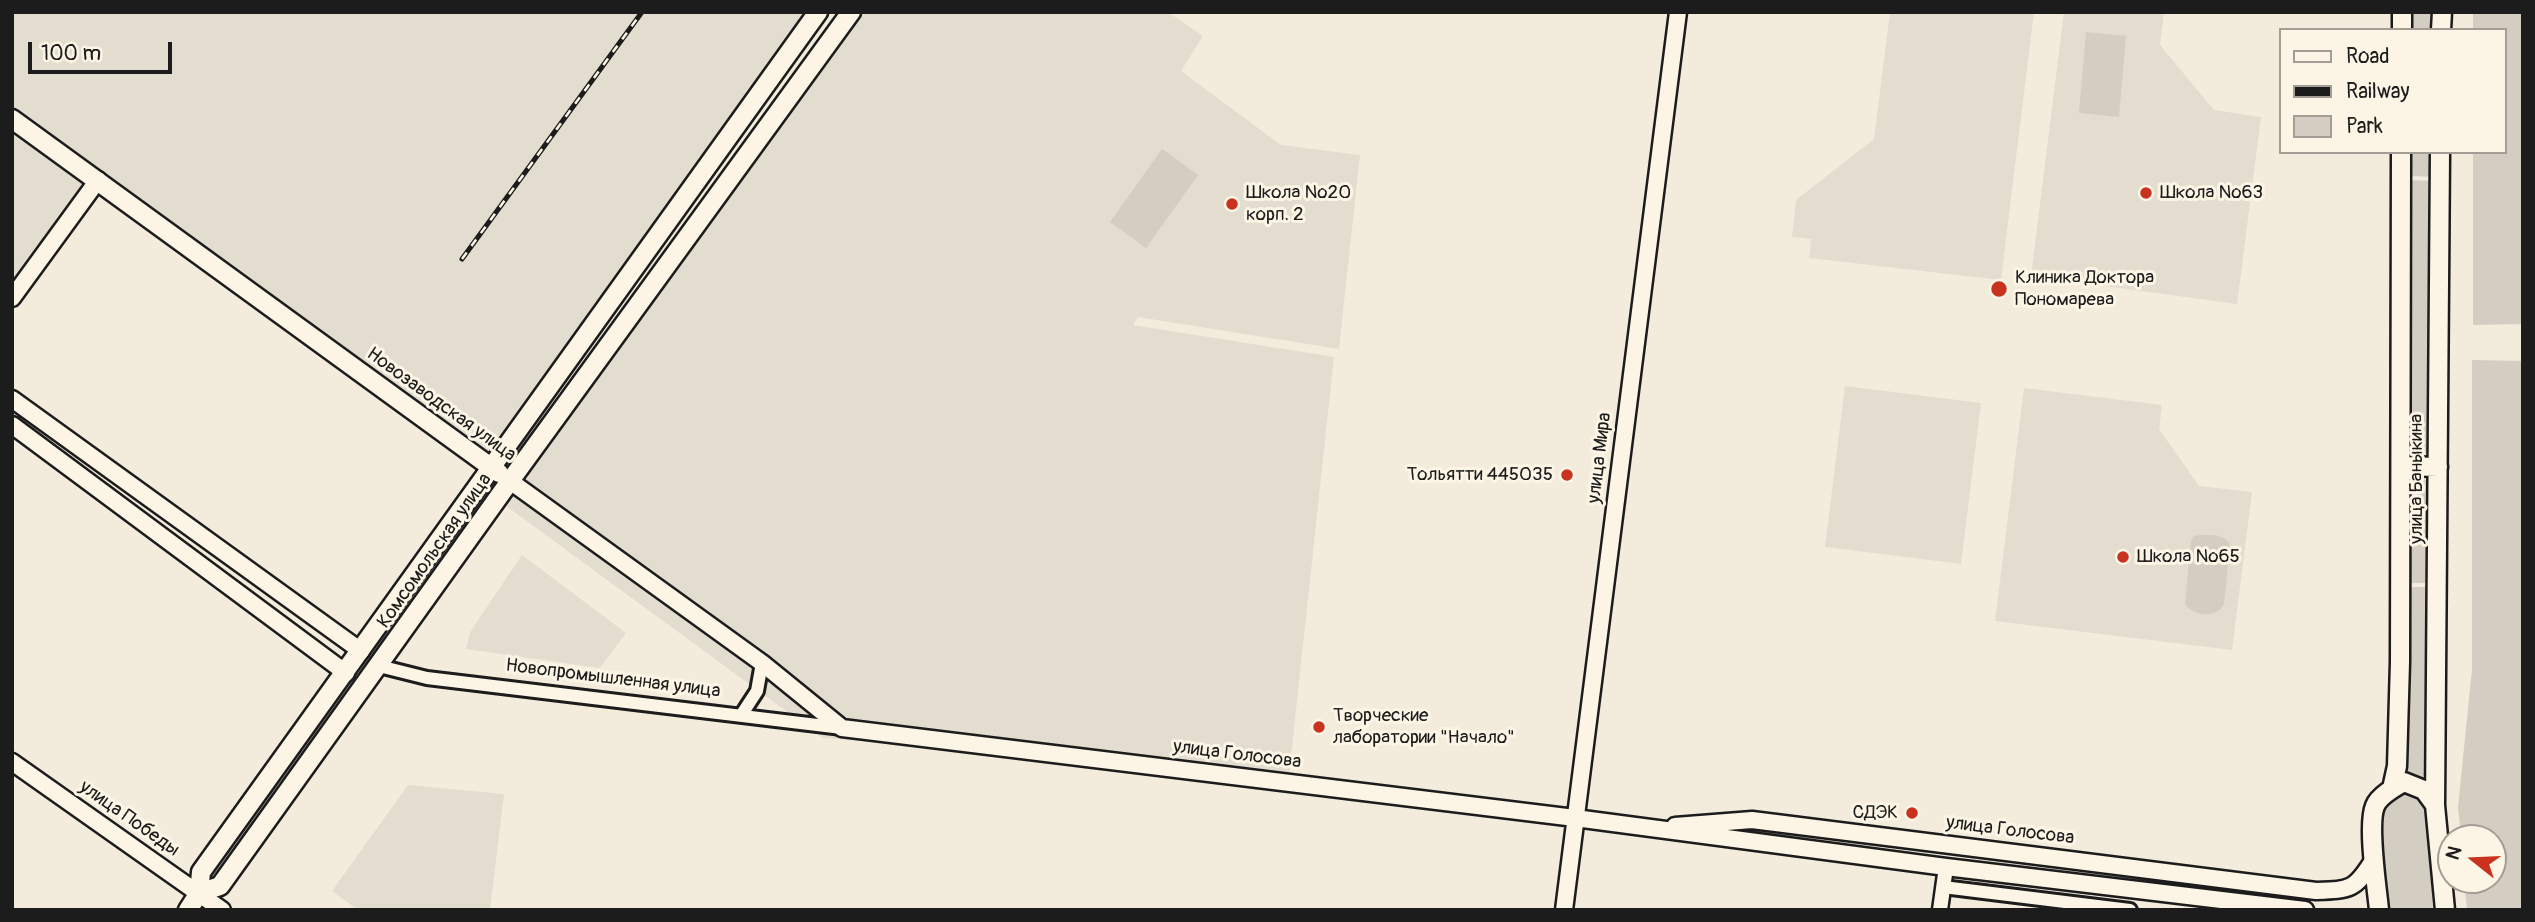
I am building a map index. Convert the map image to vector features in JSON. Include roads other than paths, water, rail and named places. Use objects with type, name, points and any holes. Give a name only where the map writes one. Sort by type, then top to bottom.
[{"type":"main road","name":"Комсомольская улица","points":[[188,910],[200,893],[201,872],[818,12]]},
{"type":"main road","name":"Комсомольская улица","points":[[200,893],[220,886],[851,12]]},
{"type":"main road","name":"улица Мира","points":[[1564,910],[1678,12]]},
{"type":"main road","points":[[793,48],[814,63]]},
{"type":"main road","name":"Новозаводская улица","points":[[12,119],[762,663],[842,728]]},
{"type":"main road","name":"улица Баныкина","points":[[2392,789],[2397,766],[2400,662],[2401,154]]},
{"type":"main road","name":"улица Баныкина","points":[[2440,154],[2435,805],[2445,910]]},
{"type":"main road","points":[[12,299],[97,180]]},
{"type":"main road","points":[[678,208],[698,222]]},
{"type":"main road","points":[[12,399],[360,651]]},
{"type":"main road","points":[[12,425],[346,673]]},
{"type":"main road","points":[[2401,466],[2438,467]]},
{"type":"main road","points":[[409,584],[428,597]]},
{"type":"main road","name":"улица Голосова","points":[[842,728],[2305,910]]},
{"type":"main road","name":"улица Победы","points":[[12,762],[222,910]]},
{"type":"main road","points":[[2379,910],[2372,833],[2375,806],[2392,789],[2404,782],[2424,790],[2435,805]]},
{"type":"main road","points":[[1749,842],[1746,827],[1752,820]]},
{"type":"main road","name":"улица Голосова","points":[[1625,825],[1676,826],[1752,820],[2316,891],[2344,890],[2361,881],[2374,859]]},
{"type":"main road","points":[[2050,880],[2059,871],[2060,865],[2054,858]]},
{"type":"street","points":[[742,714],[757,691],[762,663]]},
{"type":"street","name":"Новопромышленная улица","points":[[379,666],[427,678],[842,728]]},
{"type":"street","points":[[1940,910],[1946,867]]},
{"type":"street","points":[[1943,887],[2130,910]]},
{"type":"railway","points":[[462,259],[642,12]]},
{"type":"place","name":"Школа №63","points":[[2146,193]]},
{"type":"place","name":"Школа №20 корп. 2","points":[[1232,204]]},
{"type":"place","name":"Клиника Доктора Пономарева","points":[[1999,289]]},
{"type":"place","name":"Тольятти 445035","points":[[1567,475]]},
{"type":"place","name":"Школа №65","points":[[2123,557]]},
{"type":"place","name":"Творческие лаборатории \"Начало\"","points":[[1319,727]]},
{"type":"place","name":"СДЭК","points":[[1912,813]]}]
